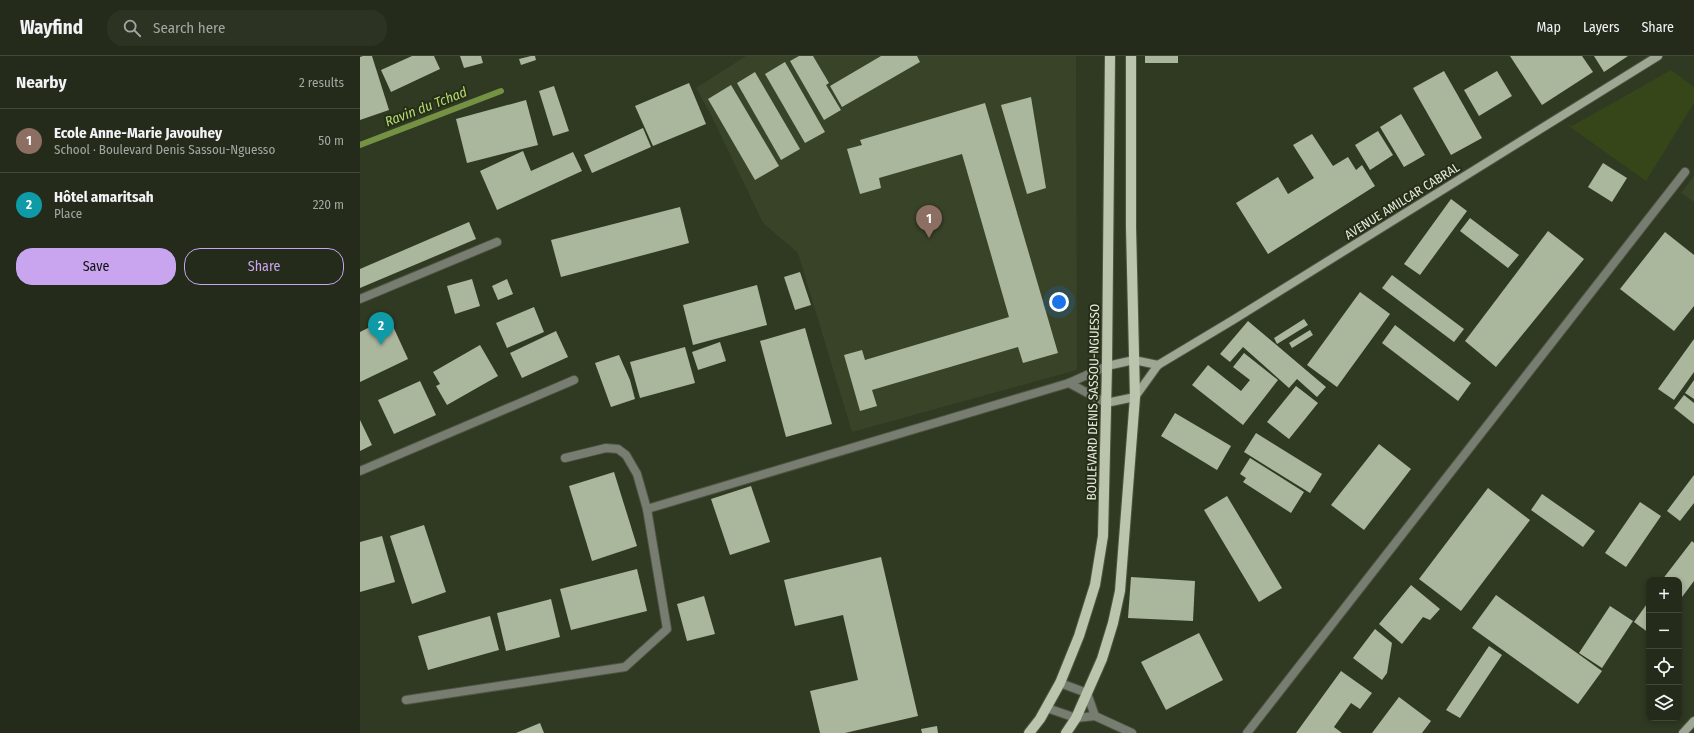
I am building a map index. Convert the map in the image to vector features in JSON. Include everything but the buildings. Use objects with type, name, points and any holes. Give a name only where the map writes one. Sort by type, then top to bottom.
[{"type":"main road","name":"BOULEVARD DENIS SASSOU-NGUESSO","points":[[1029,733],[1047,708],[1060,683],[1079,636],[1095,585],[1102,536],[1107,366],[1110,56]]},
{"type":"main road","points":[[1066,733],[1076,718],[1102,659],[1113,623],[1120,591],[1135,397],[1131,227],[1131,56]]},
{"type":"main road","name":"AVENUE AMILCAR CABRAL","points":[[1135,397],[1158,365],[1658,56]]},
{"type":"main road","points":[[1107,366],[1134,360],[1158,365]]},
{"type":"main road","points":[[1106,403],[1135,397]]},
{"type":"main road","points":[[1683,733],[1694,721]]},
{"type":"street","points":[[1247,733],[1685,172]]},
{"type":"street","points":[[360,299],[497,242]]},
{"type":"street","points":[[647,509],[1069,383],[1107,366]]},
{"type":"street","points":[[360,471],[574,380]]},
{"type":"street","points":[[1069,383],[1106,403]]},
{"type":"street","points":[[406,700],[625,667],[667,629],[647,509],[637,474],[626,455],[618,449],[606,448],[565,458]]},
{"type":"street","points":[[1060,683],[1087,693],[1095,716]]},
{"type":"street","points":[[1047,708],[1076,718],[1095,716],[1132,733]]},
{"type":"shaded area","points":[[746,56],[1076,56],[1077,370],[852,432],[798,253],[763,223],[712,117],[696,88]]},
{"type":"shaded area","points":[[1671,70],[1694,87],[1694,103],[1646,181],[1566,124],[1572,126]]},
{"type":"shaded area","points":[[1694,176],[1694,202],[1681,193]]},
{"type":"waterway","name":"Ravin du Tchad","points":[[360,145],[501,91]]},
{"type":"place","name":"Ecole Anne-Marie Javouhey","points":[[929,238]]},
{"type":"place","name":"Hôtel amaritsah","points":[[381,345]]}]
